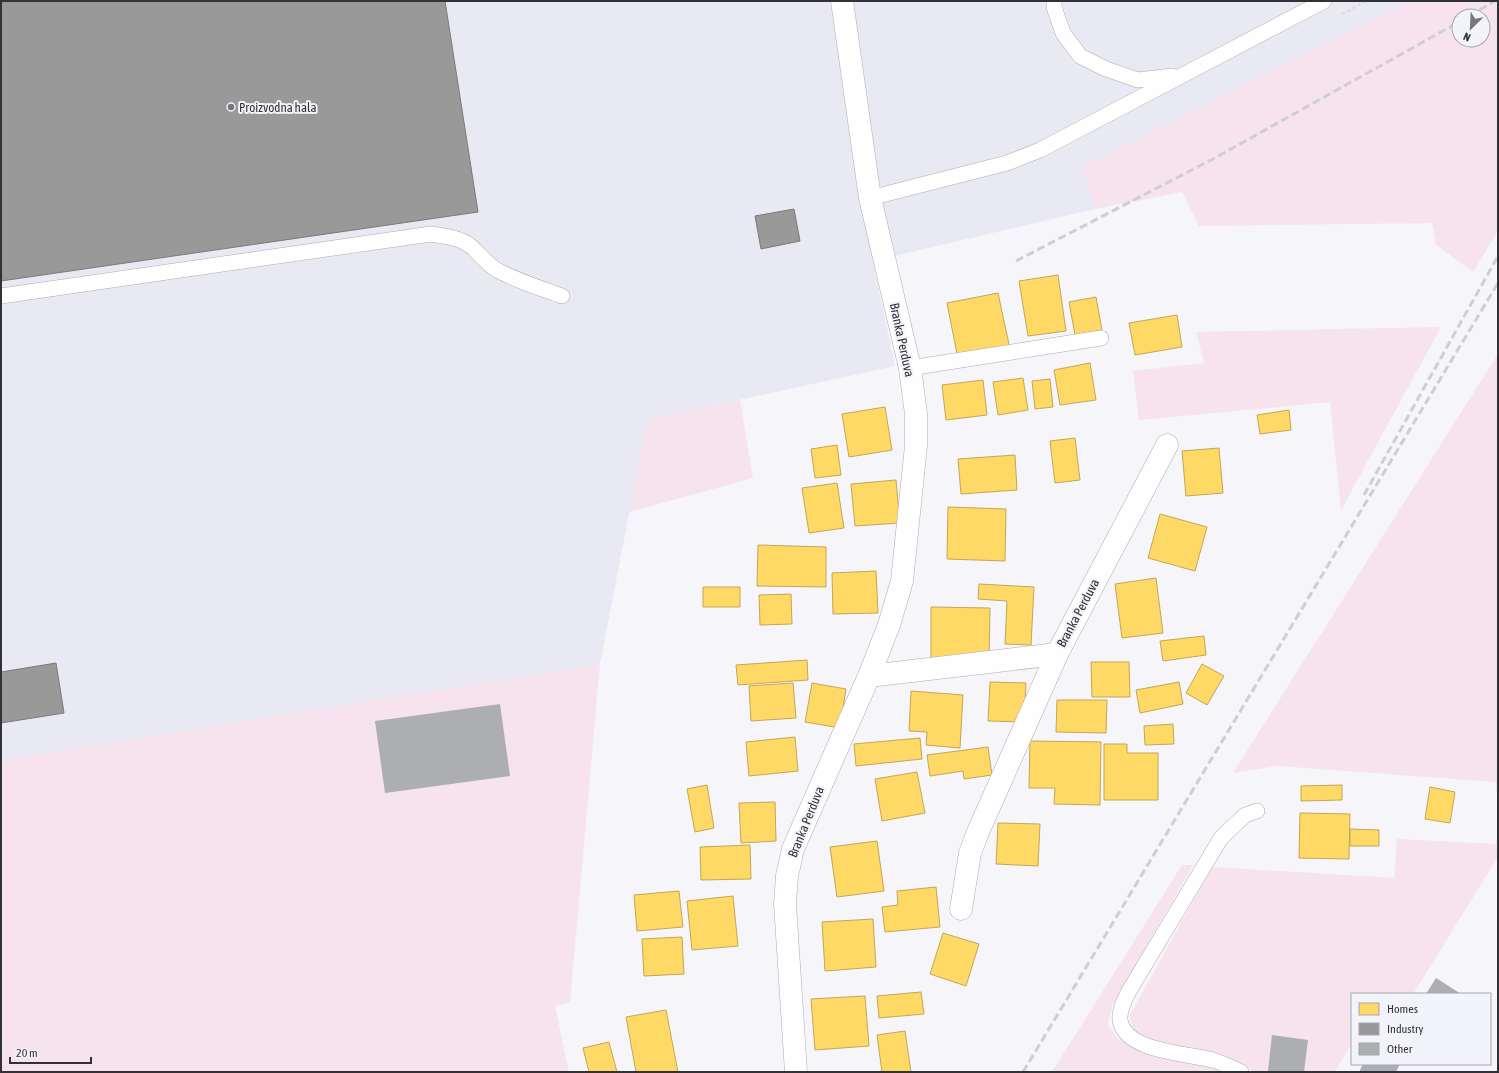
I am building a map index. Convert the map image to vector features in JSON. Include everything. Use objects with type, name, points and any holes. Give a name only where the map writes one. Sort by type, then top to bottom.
[{"type":"street","name":"Branka Perduva","points":[[796,1072],[785,904],[787,876],[793,849],[869,676],[889,625],[902,581],[916,446],[916,414],[910,368],[870,198],[842,1]]},
{"type":"street","name":"Branka Perduva","points":[[961,909],[970,853],[978,832],[1057,654],[1166,445]]},
{"type":"street","name":"Branka Perduva","points":[[869,676],[1057,654]]},
{"type":"lane","points":[[1054,1],[1054,7],[1063,32],[1080,56],[1106,69],[1138,80],[1181,75]]},
{"type":"lane","points":[[870,198],[1007,163],[1040,150],[1324,1]]},
{"type":"lane","points":[[1,296],[431,234],[452,238],[471,246],[486,262],[496,269],[512,277],[562,296]]},
{"type":"lane","points":[[910,368],[1101,338]]},
{"type":"lane","points":[[1241,1072],[1216,1061],[1150,1047],[1133,1040],[1125,1031],[1120,1020],[1122,1008],[1129,991],[1221,838],[1245,816],[1257,811]]},
{"type":"shaded area","points":[[1,1],[1411,1],[1082,167],[1095,209],[873,261],[895,366],[647,420],[600,664],[1,760]]},
{"type":"shaded area","points":[[1411,1],[1498,1],[1498,231],[1473,272],[1436,245],[1432,223],[1199,226],[1182,192],[1095,209],[1082,167]]},
{"type":"shaded area","points":[[1441,327],[1341,510],[1330,402],[1139,420],[1133,371],[1204,363],[1196,332]]},
{"type":"shaded area","points":[[1498,354],[1498,813],[1496,782],[1278,766],[1233,773]]},
{"type":"shaded area","points":[[740,400],[753,478],[629,512],[647,420]]},
{"type":"shaded area","points":[[600,664],[570,1002],[555,1006],[569,1072],[1,1072],[1,760]]},
{"type":"shaded area","points":[[1498,834],[1498,857],[1414,993],[1351,993],[1351,1045],[1335,1072],[1254,1072],[1245,1066],[1148,1040],[1137,1033],[1133,1027],[1130,1015],[1212,867],[1394,878],[1397,839],[1496,844]]},
{"type":"shaded area","points":[[1182,865],[1193,865],[1112,1007],[1108,1024],[1115,1035],[1124,1043],[1136,1049],[1196,1063],[1222,1072],[1052,1072]]},
{"type":"building: Homes","points":[[1058,275],[1066,331],[1028,336],[1019,281]]},
{"type":"building: Homes","points":[[998,293],[1010,349],[958,359],[947,303]]},
{"type":"building: Homes","points":[[1096,297],[1102,330],[1075,335],[1069,302]]},
{"type":"building: Homes","points":[[1177,315],[1182,347],[1135,355],[1129,323]]},
{"type":"building: Homes","points":[[1090,363],[1096,400],[1060,405],[1054,370]]},
{"type":"building: Homes","points":[[1023,378],[1028,410],[998,415],[993,382]]},
{"type":"building: Homes","points":[[1050,379],[1053,407],[1035,409],[1032,381]]},
{"type":"building: Homes","points":[[983,380],[987,415],[946,420],[942,385]]},
{"type":"building: Homes","points":[[885,407],[892,450],[849,457],[842,414]]},
{"type":"building: Homes","points":[[1289,410],[1291,430],[1260,434],[1257,415]]},
{"type":"building: Homes","points":[[1075,438],[1080,480],[1055,483],[1050,441]]},
{"type":"building: Homes","points":[[837,445],[841,475],[815,478],[811,449]]},
{"type":"building: Homes","points":[[1219,448],[1223,493],[1186,496],[1182,451]]},
{"type":"building: Homes","points":[[1015,455],[1017,490],[961,494],[958,459]]},
{"type":"building: Homes","points":[[896,480],[900,523],[855,526],[851,484]]},
{"type":"building: Homes","points":[[837,483],[844,528],[809,533],[802,488]]},
{"type":"building: Homes","points":[[948,507],[1006,509],[1005,561],[947,559]]},
{"type":"building: Homes","points":[[1160,514],[1207,527],[1195,571],[1148,558]]},
{"type":"building: Homes","points":[[758,545],[826,547],[826,587],[757,586]]},
{"type":"building: Homes","points":[[876,571],[878,613],[833,614],[832,573]]},
{"type":"building: Homes","points":[[1156,578],[1163,633],[1122,638],[1115,584]]},
{"type":"building: Homes","points":[[979,584],[1034,587],[1031,645],[1005,644],[1007,601],[978,599]]},
{"type":"building: Homes","points":[[703,587],[740,587],[740,607],[703,607]]},
{"type":"building: Homes","points":[[791,594],[792,624],[760,625],[759,595]]},
{"type":"building: Homes","points":[[931,607],[990,608],[989,660],[931,659]]},
{"type":"building: Homes","points":[[1204,636],[1206,655],[1163,661],[1160,641]]},
{"type":"building: Homes","points":[[807,660],[808,680],[738,685],[736,665]]},
{"type":"building: Homes","points":[[1091,662],[1129,662],[1130,697],[1092,697]]},
{"type":"building: Homes","points":[[1202,664],[1224,676],[1207,705],[1186,693]]},
{"type":"building: Homes","points":[[990,682],[1026,683],[1024,722],[988,721]]},
{"type":"building: Homes","points":[[1179,682],[1183,704],[1140,713],[1136,690]]},
{"type":"building: Homes","points":[[793,683],[796,718],[751,721],[749,686]]},
{"type":"building: Homes","points":[[812,683],[846,689],[840,728],[805,722]]},
{"type":"building: Homes","points":[[911,691],[963,695],[960,748],[926,745],[927,732],[909,731]]},
{"type":"building: Homes","points":[[1057,700],[1107,700],[1106,733],[1056,732]]},
{"type":"building: Homes","points":[[1173,724],[1174,744],[1145,745],[1144,726]]},
{"type":"building: Homes","points":[[795,737],[798,771],[749,776],[746,742]]},
{"type":"building: Homes","points":[[920,738],[922,759],[856,766],[854,744]]},
{"type":"building: Homes","points":[[1030,741],[1101,742],[1100,805],[1054,804],[1055,788],[1029,788]]},
{"type":"building: Homes","points":[[1104,744],[1127,744],[1127,753],[1158,753],[1158,800],[1104,800]]},
{"type":"building: Homes","points":[[988,747],[992,775],[964,779],[963,771],[930,776],[927,755]]},
{"type":"building: Homes","points":[[917,772],[925,813],[882,821],[875,779]]},
{"type":"building: Homes","points":[[707,785],[714,828],[695,832],[687,789]]},
{"type":"building: Homes","points":[[1342,785],[1342,800],[1301,801],[1301,786]]},
{"type":"building: Homes","points":[[1430,787],[1455,792],[1450,823],[1425,819]]},
{"type":"building: Homes","points":[[775,802],[776,841],[741,843],[739,803]]},
{"type":"building: Homes","points":[[1300,813],[1350,814],[1349,859],[1299,858]]},
{"type":"building: Homes","points":[[998,823],[1040,824],[1038,866],[996,864]]},
{"type":"building: Homes","points":[[1350,829],[1379,830],[1379,846],[1350,846]]},
{"type":"building: Homes","points":[[877,841],[884,891],[837,897],[830,847]]},
{"type":"building: Homes","points":[[750,845],[751,879],[701,880],[700,847]]},
{"type":"building: Homes","points":[[936,887],[940,927],[885,932],[882,907],[898,905],[897,891]]},
{"type":"building: Homes","points":[[679,891],[683,927],[637,931],[634,895]]},
{"type":"building: Homes","points":[[733,896],[738,946],[692,950],[687,901]]},
{"type":"building: Homes","points":[[873,919],[876,967],[825,971],[822,922]]},
{"type":"building: Homes","points":[[943,933],[979,944],[966,986],[930,974]]},
{"type":"building: Homes","points":[[682,937],[684,974],[644,976],[642,939]]},
{"type":"building: Homes","points":[[921,992],[924,1014],[879,1018],[877,996]]},
{"type":"building: Homes","points":[[865,996],[869,1046],[815,1050],[811,999]]},
{"type":"building: Homes","points":[[666,1010],[678,1072],[636,1072],[626,1017]]},
{"type":"building: Homes","points":[[905,1031],[911,1072],[882,1072],[877,1035]]},
{"type":"building: Homes","points":[[609,1042],[617,1072],[589,1072],[583,1048]]},
{"type":"building: Industry","name":"Proizvodna hala","points":[[1,1],[445,1],[478,212],[1,281]]},
{"type":"building: Industry","points":[[794,209],[800,241],[761,249],[755,216]]},
{"type":"building: Industry","points":[[56,663],[64,713],[1,723],[1,672]]},
{"type":"building: Other","points":[[500,704],[510,776],[385,793],[375,721]]},
{"type":"building: Other","points":[[1436,978],[1459,993],[1427,993]]},
{"type":"building: Other","points":[[1272,1035],[1308,1040],[1304,1072],[1268,1071]]},
{"type":"building: Other","points":[[1362,1065],[1400,1065],[1396,1072],[1359,1072]]},
{"type":"railway","points":[[1483,8],[1495,1]]},
{"type":"railway","points":[[1016,261],[1213,159],[1451,26]]},
{"type":"railway","points":[[1364,495],[1498,256]]},
{"type":"railway","points":[[1023,1072],[1498,283]]},
{"type":"place","name":"Proizvodna hala","points":[[231,107]]}]
